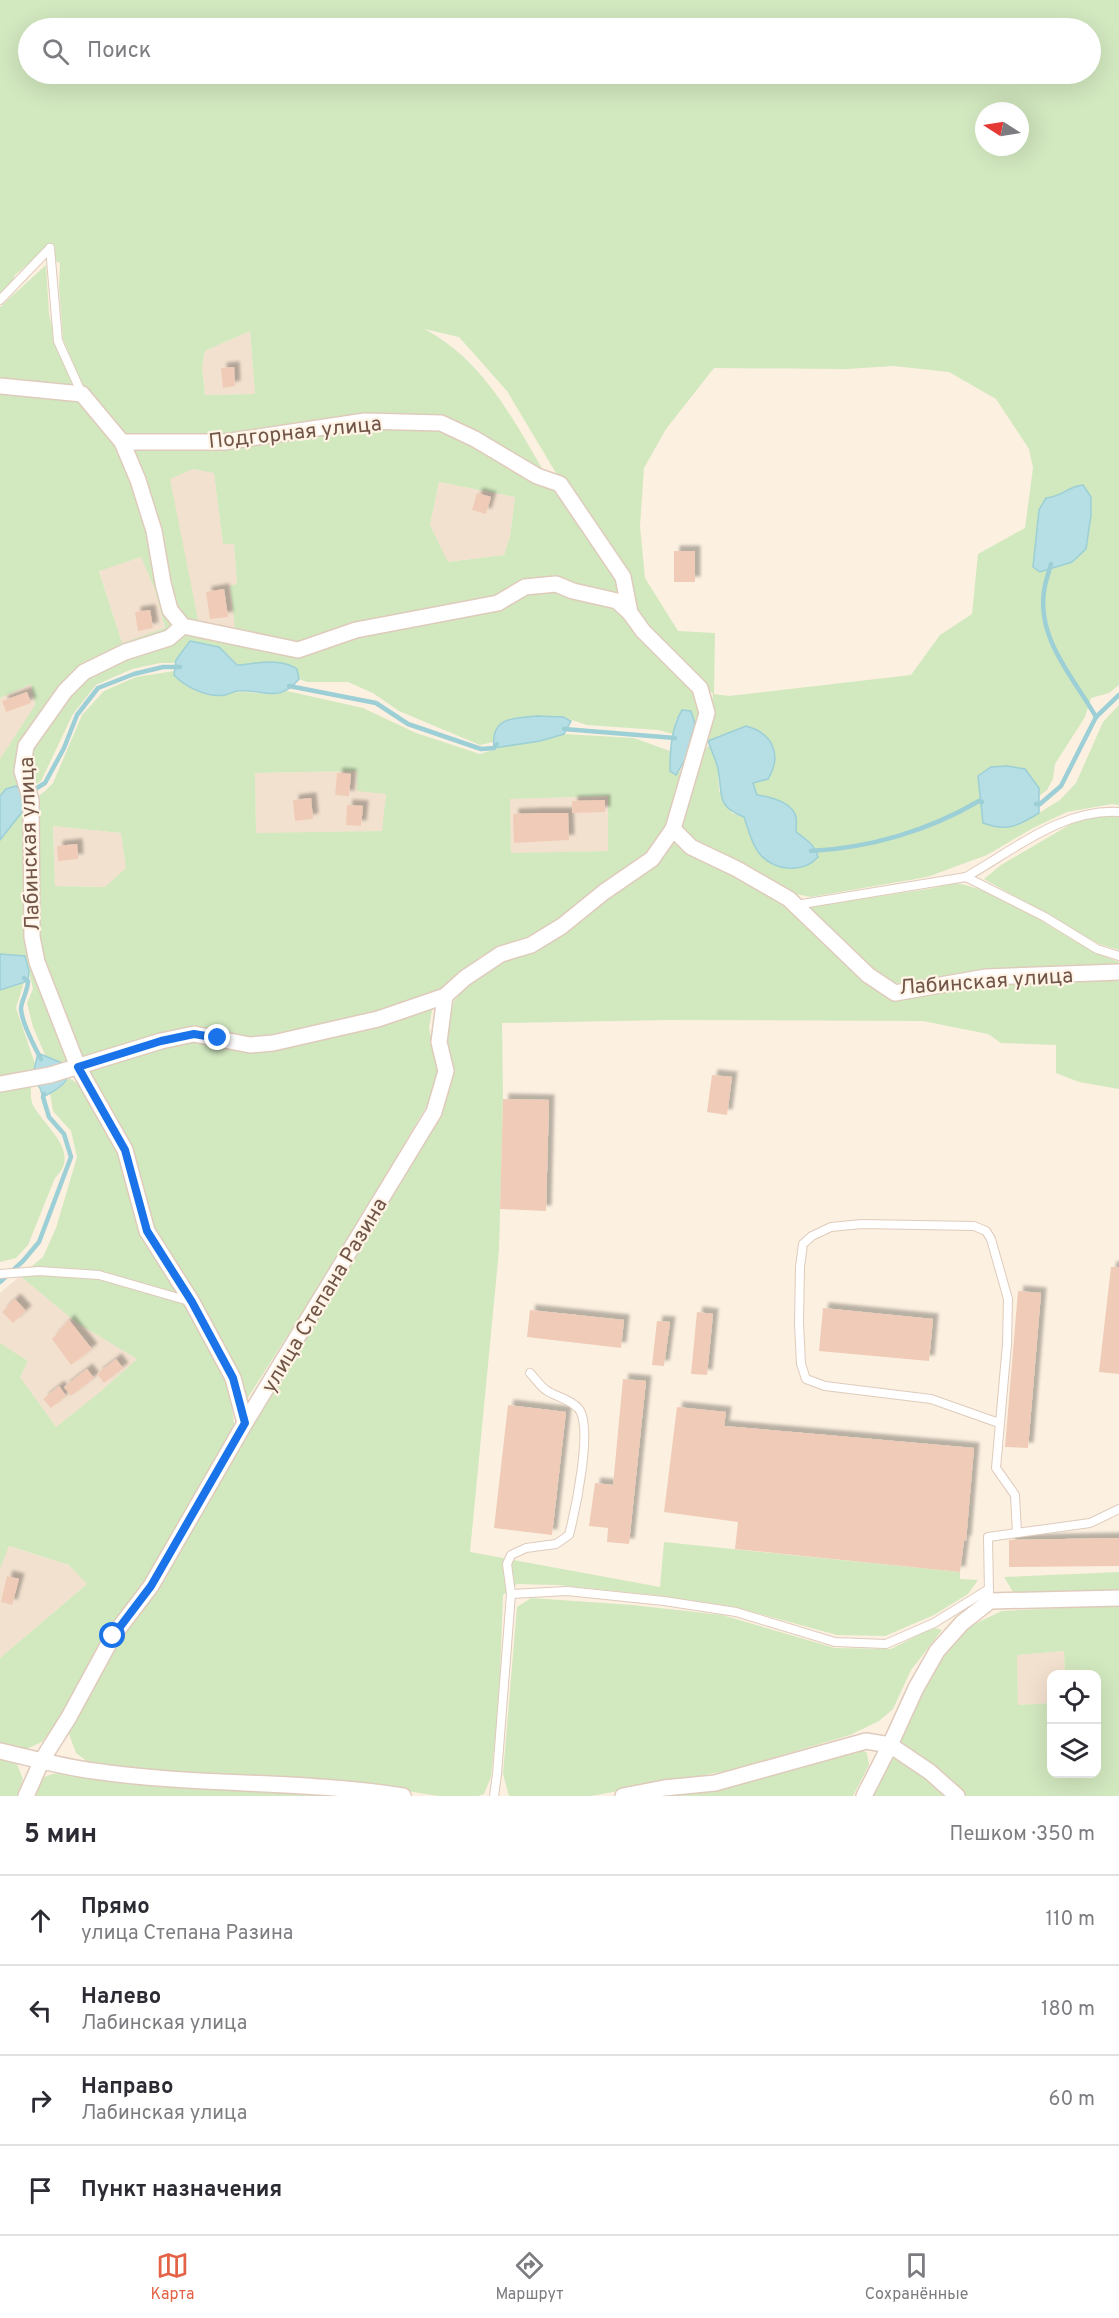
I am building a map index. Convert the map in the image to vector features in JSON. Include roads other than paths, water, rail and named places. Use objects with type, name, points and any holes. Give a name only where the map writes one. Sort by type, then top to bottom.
[{"type":"street","points":[[0,386],[82,394],[122,441],[138,480],[154,531],[170,610],[183,626],[298,650],[356,630],[498,603],[525,587],[556,584],[573,591],[618,602],[700,688],[707,713],[673,830],[652,859],[604,892],[562,926],[531,945],[501,954],[465,978],[445,996],[378,1019],[273,1043],[250,1045],[194,1034],[161,1041],[50,1075],[0,1084]]},
{"type":"street","name":"Подгорная улица","points":[[122,441],[224,442],[365,422],[441,423],[474,439],[537,476],[560,484],[623,577],[630,613]]},
{"type":"street","name":"Лабинская улица","points":[[183,626],[169,638],[124,652],[84,672],[65,691],[26,747],[22,771],[31,800],[32,937],[38,962],[78,1067],[125,1150],[147,1231],[192,1302],[233,1378],[245,1423]]},
{"type":"street","name":"Лабинская улица","points":[[673,830],[691,847],[737,869],[789,899],[868,975],[895,993],[986,977],[1119,972]]},
{"type":"street","name":"улица Степана Разина","points":[[26,1796],[42,1760],[69,1717],[113,1636],[151,1586],[245,1423],[434,1112],[446,1071],[439,1042],[445,996]]},
{"type":"street","points":[[864,1796],[916,1688],[937,1651],[989,1595],[1119,1598]]},
{"type":"street","points":[[623,1796],[664,1788],[715,1783],[866,1741],[890,1745],[930,1772],[957,1796]]},
{"type":"street","points":[[0,1751],[93,1771],[214,1781],[361,1789],[403,1796]]},
{"type":"lane","points":[[0,300],[50,248],[58,341],[82,394]]},
{"type":"lane","points":[[796,905],[966,877],[1020,843],[1070,818],[1102,811],[1119,812]]},
{"type":"lane","points":[[966,877],[1045,917],[1097,949],[1119,956]]},
{"type":"lane","points":[[999,1423],[931,1399],[825,1386],[806,1379],[801,1364],[799,1323],[800,1267],[803,1244],[812,1236],[831,1227],[862,1224],[974,1226],[986,1231],[991,1239],[1008,1299],[1007,1344],[996,1468],[1015,1495],[1017,1533]]},
{"type":"lane","points":[[0,1275],[39,1271],[99,1275],[192,1302]]},
{"type":"lane","points":[[494,1796],[511,1593],[507,1564],[511,1555],[526,1548],[556,1544],[569,1535],[578,1499],[585,1423],[579,1409],[563,1397],[546,1390],[530,1373]]},
{"type":"lane","points":[[511,1593],[567,1591],[664,1601],[736,1612],[835,1642],[886,1644],[989,1595],[988,1537],[1090,1523],[1119,1509]]},
{"type":"water","points":[[1083,485],[1091,497],[1086,549],[1072,562],[1040,572],[1033,567],[1039,510],[1046,498]]},
{"type":"water","points":[[190,641],[219,647],[237,665],[276,662],[290,665],[297,669],[299,679],[291,687],[278,693],[238,691],[225,695],[211,695],[204,693],[190,687],[174,675],[176,660]]},
{"type":"water","points":[[682,710],[691,711],[695,724],[686,758],[676,775],[670,771],[671,747],[675,724]]},
{"type":"water","points":[[537,716],[563,717],[571,721],[564,734],[540,741],[494,748],[496,730],[505,721]]},
{"type":"water","points":[[746,726],[763,734],[768,739],[774,753],[775,761],[768,779],[753,783],[757,795],[780,801],[790,808],[796,819],[796,832],[807,840],[817,853],[818,857],[804,866],[780,867],[765,859],[754,845],[744,817],[724,804],[718,769],[708,741]]},
{"type":"water","points":[[1007,766],[1025,769],[1039,788],[1039,813],[1012,826],[991,826],[983,823],[978,776],[991,767]]},
{"type":"water","points":[[16,786],[21,789],[26,804],[0,840],[0,796],[6,789]]},
{"type":"water","points":[[0,954],[25,956],[29,971],[28,981],[0,990]]},
{"type":"water","points":[[38,1053],[70,1069],[64,1083],[43,1097],[40,1088],[32,1078]]},
{"type":"waterway","points":[[1051,564],[1044,591],[1043,609],[1046,626],[1059,658],[1096,717]]},
{"type":"waterway","points":[[32,791],[45,783],[64,748],[77,715],[98,688],[134,674],[163,667],[180,667]]},
{"type":"waterway","points":[[289,686],[376,703],[408,724],[481,749],[494,748],[497,744]]},
{"type":"waterway","points":[[1036,804],[1040,804],[1061,786],[1096,717],[1119,695]]},
{"type":"waterway","points":[[564,729],[675,738]]},
{"type":"waterway","points":[[811,851],[855,846],[898,836],[960,812],[979,801],[982,802]]},
{"type":"waterway","points":[[24,978],[28,981],[21,1006],[22,1015],[41,1059]]},
{"type":"waterway","points":[[0,1282],[23,1261],[39,1242],[71,1157],[64,1134],[49,1117],[44,1094]]}]
